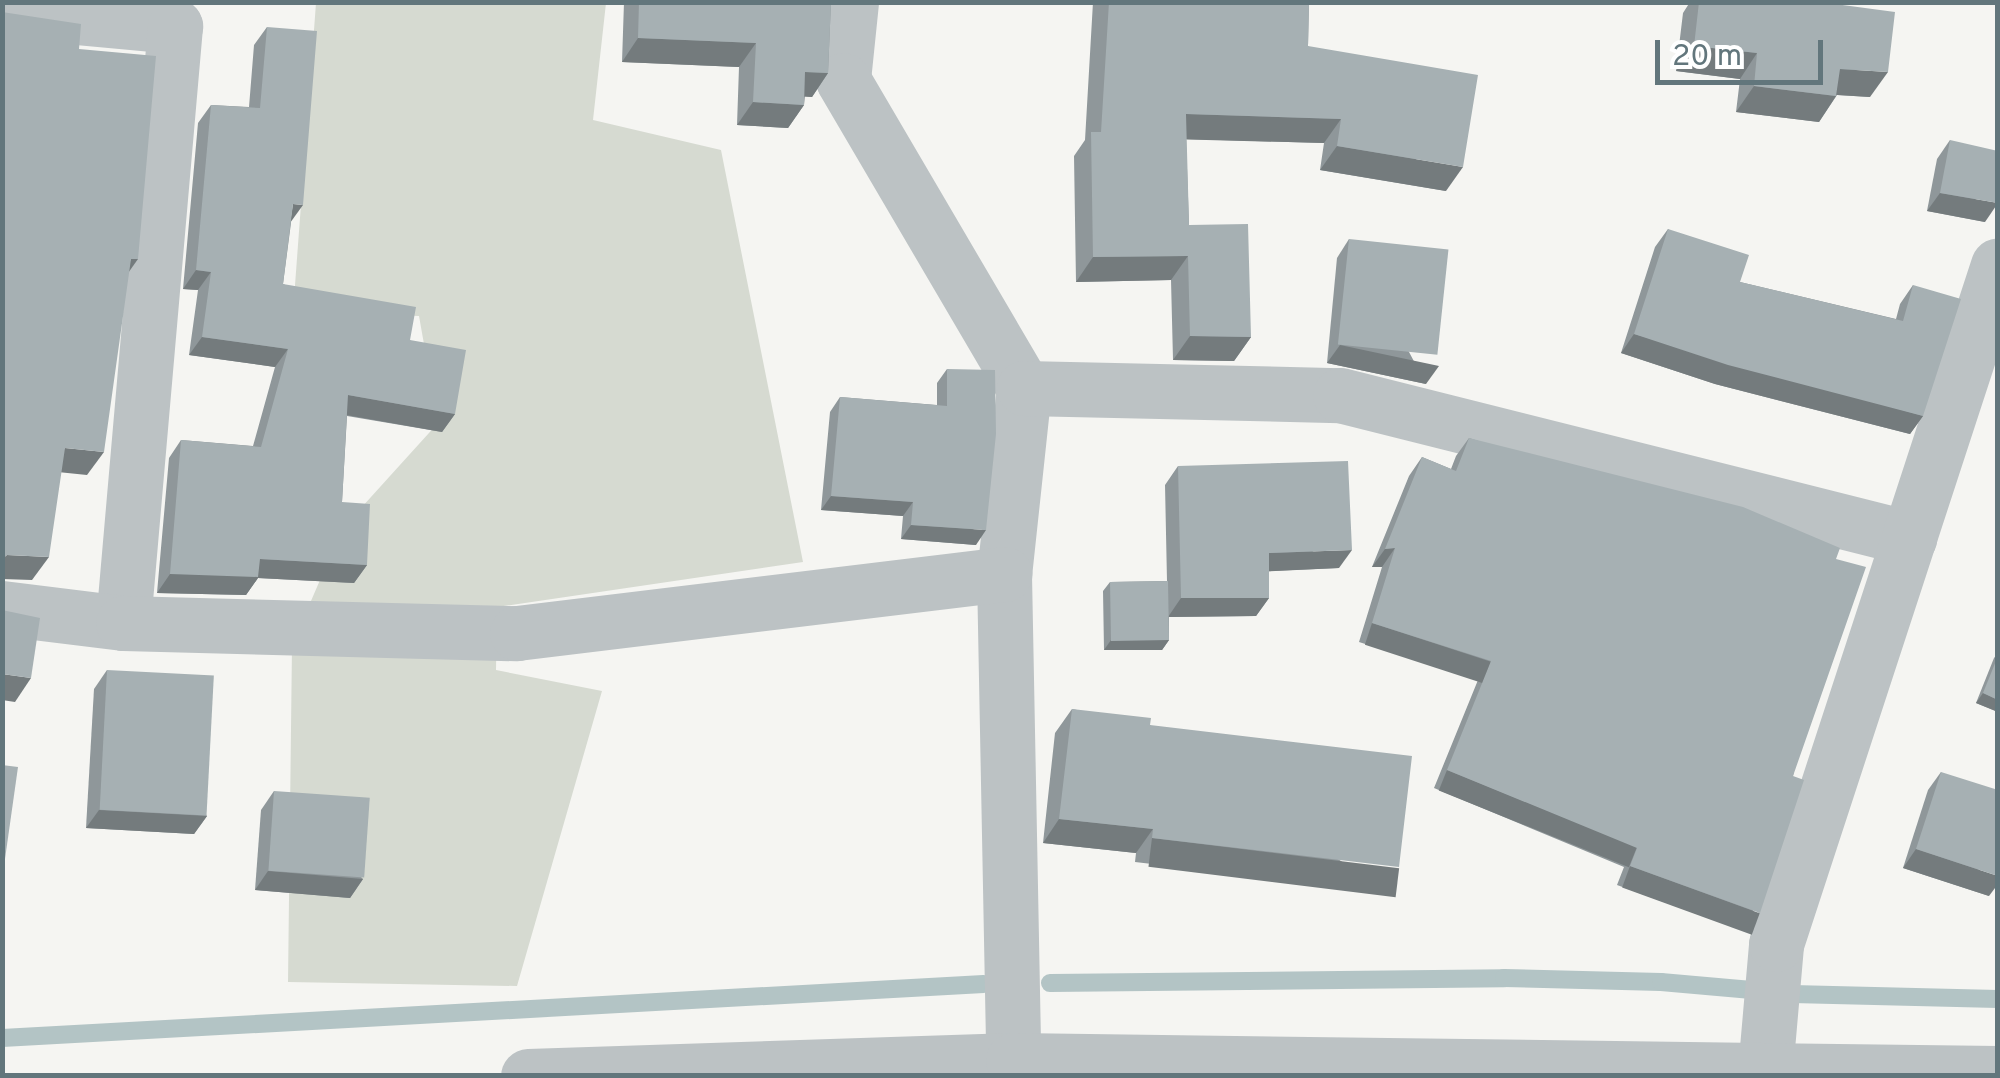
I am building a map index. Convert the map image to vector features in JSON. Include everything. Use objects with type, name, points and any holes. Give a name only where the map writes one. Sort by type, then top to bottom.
[{"type":"street","points":[[851,2],[843,80],[1024,388],[1004,574],[1013,1060]]},
{"type":"street","points":[[2,10],[175,26],[124,623]]},
{"type":"street","points":[[1765,1071],[1776,944],[1998,265]]},
{"type":"street","points":[[1024,388],[1340,395],[1910,538]]},
{"type":"street","points":[[2,608],[124,623],[517,633],[1004,574]]},
{"type":"street","points":[[528,1076],[839,1070],[1013,1060],[1278,1069],[1998,1073]]},
{"type":"shaded area","points":[[316,3],[606,3],[593,120],[721,150],[803,562],[497,607],[496,670],[602,691],[517,986],[288,982],[292,645],[342,529],[438,423],[419,316],[293,312]]},
{"type":"building","points":[[639,2],[831,2],[828,73],[805,72],[804,105],[753,102],[756,43],[638,38]]},
{"type":"building","points":[[1109,2],[1309,2],[1308,46],[1478,75],[1463,167],[1337,146],[1341,119],[1186,114],[1189,225],[1248,224],[1251,337],[1190,336],[1188,256],[1093,257],[1091,132],[1101,132]]},
{"type":"building","points":[[1699,2],[1820,2],[1895,12],[1888,72],[1840,69],[1836,96],[1754,86],[1757,53],[1694,46]]},
{"type":"building","points":[[2,12],[81,24],[79,49],[156,56],[138,259],[131,259],[104,452],[65,448],[49,557],[7,555],[2,559]]},
{"type":"building","points":[[267,27],[317,31],[303,205],[293,204],[283,284],[416,307],[410,340],[466,350],[455,414],[348,395],[342,502],[370,504],[367,565],[260,559],[258,577],[170,574],[181,440],[261,447],[288,349],[202,337],[211,272],[196,270],[211,105],[260,108]]},
{"type":"building","points":[[1950,140],[1998,151],[1998,203],[1940,193]]},
{"type":"building","points":[[1668,229],[1749,255],[1740,282],[1903,321],[1913,285],[1961,299],[1923,416],[1728,365],[1634,334]]},
{"type":"building","points":[[1349,239],[1448,249],[1437,355],[1338,344]]},
{"type":"building","points":[[947,369],[995,370],[996,434],[986,530],[911,525],[913,502],[831,496],[840,397],[947,406]]},
{"type":"building","points":[[1469,438],[1743,507],[1840,548],[1836,559],[1866,567],[1793,776],[1804,780],[1760,913],[1630,866],[1637,848],[1447,770],[1491,661],[1372,623],[1395,548],[1385,549],[1422,457],[1456,471]]},
{"type":"building","points":[[1348,461],[1352,550],[1269,553],[1269,598],[1181,598],[1178,466]]},
{"type":"building","points":[[1168,581],[1169,640],[1111,641],[1110,582]]},
{"type":"building","points":[[2,610],[40,618],[31,678],[2,674]]},
{"type":"building","points":[[1998,656],[1998,700],[1983,693]]},
{"type":"building","points":[[107,670],[214,676],[207,815],[100,810]]},
{"type":"building","points":[[1072,709],[1151,718],[1150,725],[1412,756],[1399,867],[1152,838],[1153,829],[1059,819]]},
{"type":"building","points":[[2,765],[18,767],[4,866],[2,866]]},
{"type":"building","points":[[1941,772],[1998,790],[1998,876],[1916,849]]},
{"type":"building","points":[[274,791],[370,798],[364,878],[268,871]]},
{"type":"waterway","points":[[1050,983],[1504,978],[1661,982],[1752,990]]},
{"type":"waterway","points":[[2,1038],[984,984]]},
{"type":"waterway","points":[[1792,994],[1998,999]]}]
